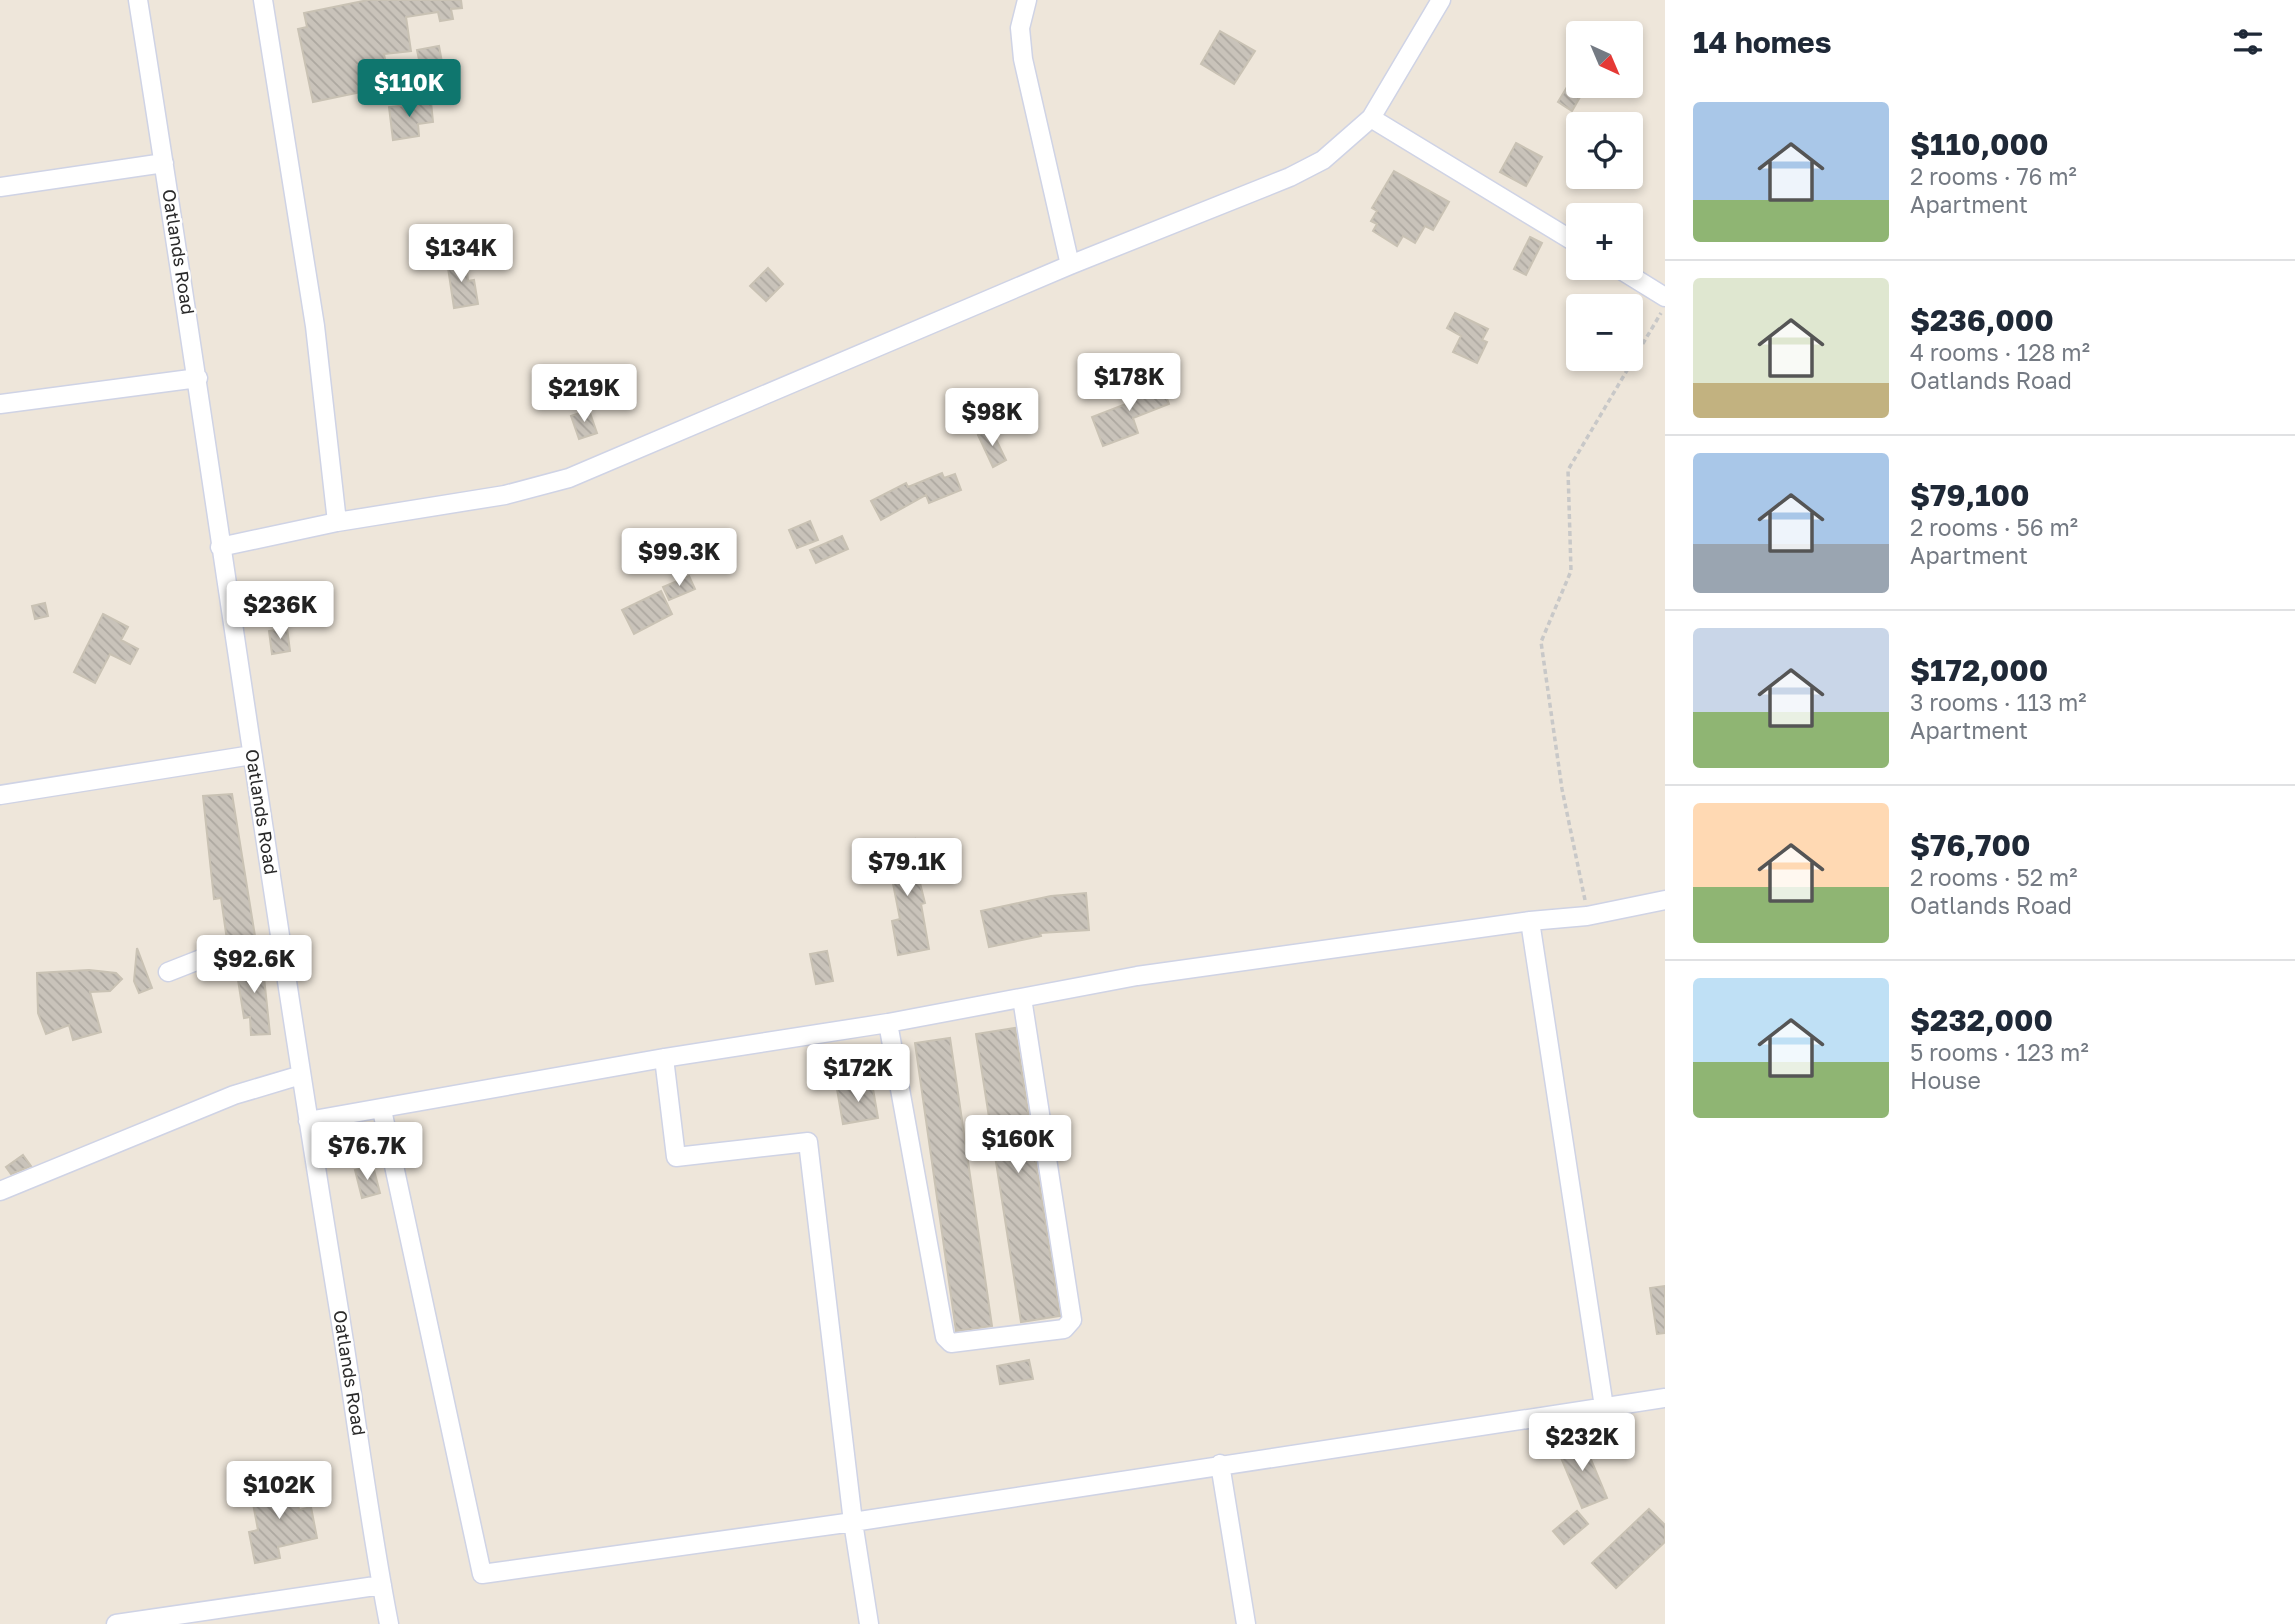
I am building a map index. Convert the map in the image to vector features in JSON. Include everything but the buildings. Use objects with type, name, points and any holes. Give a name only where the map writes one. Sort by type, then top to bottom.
[{"type":"street","name":"Oatlands Road","points":[[138,0],[198,378],[220,547],[308,1121],[389,1624]]},
{"type":"street","points":[[263,0],[315,326],[337,522]]},
{"type":"street","points":[[1027,0],[1020,28],[1023,59],[1070,265]]},
{"type":"street","points":[[220,547],[337,522],[505,495],[569,478],[1070,265],[1290,177],[1322,160],[1371,118],[1441,0]]},
{"type":"street","points":[[1371,118],[1566,237]]},
{"type":"street","points":[[0,187],[164,163]]},
{"type":"street","points":[[1637,280],[1665,297]]},
{"type":"street","points":[[0,404],[198,378]]},
{"type":"street","points":[[0,795],[252,755]]},
{"type":"street","points":[[308,1121],[664,1058],[888,1024],[1137,976],[1530,921],[1587,916],[1665,900]]},
{"type":"street","points":[[1530,921],[1604,1407]]},
{"type":"street","points":[[168,972],[219,952],[281,944]]},
{"type":"street","points":[[888,1024],[945,1337],[951,1343],[1064,1329],[1072,1320],[1022,998]]},
{"type":"street","points":[[664,1058],[676,1157],[808,1142],[853,1522],[869,1624]]},
{"type":"street","points":[[0,1191],[234,1095],[301,1074]]},
{"type":"street","points":[[382,1110],[482,1574],[853,1522],[1665,1398]]},
{"type":"street","points":[[1220,1464],[1247,1624]]},
{"type":"street","points":[[116,1624],[382,1585]]},
{"type":"path","points":[[1587,916],[1562,789],[1541,642],[1572,571],[1568,470],[1665,306]]}]
